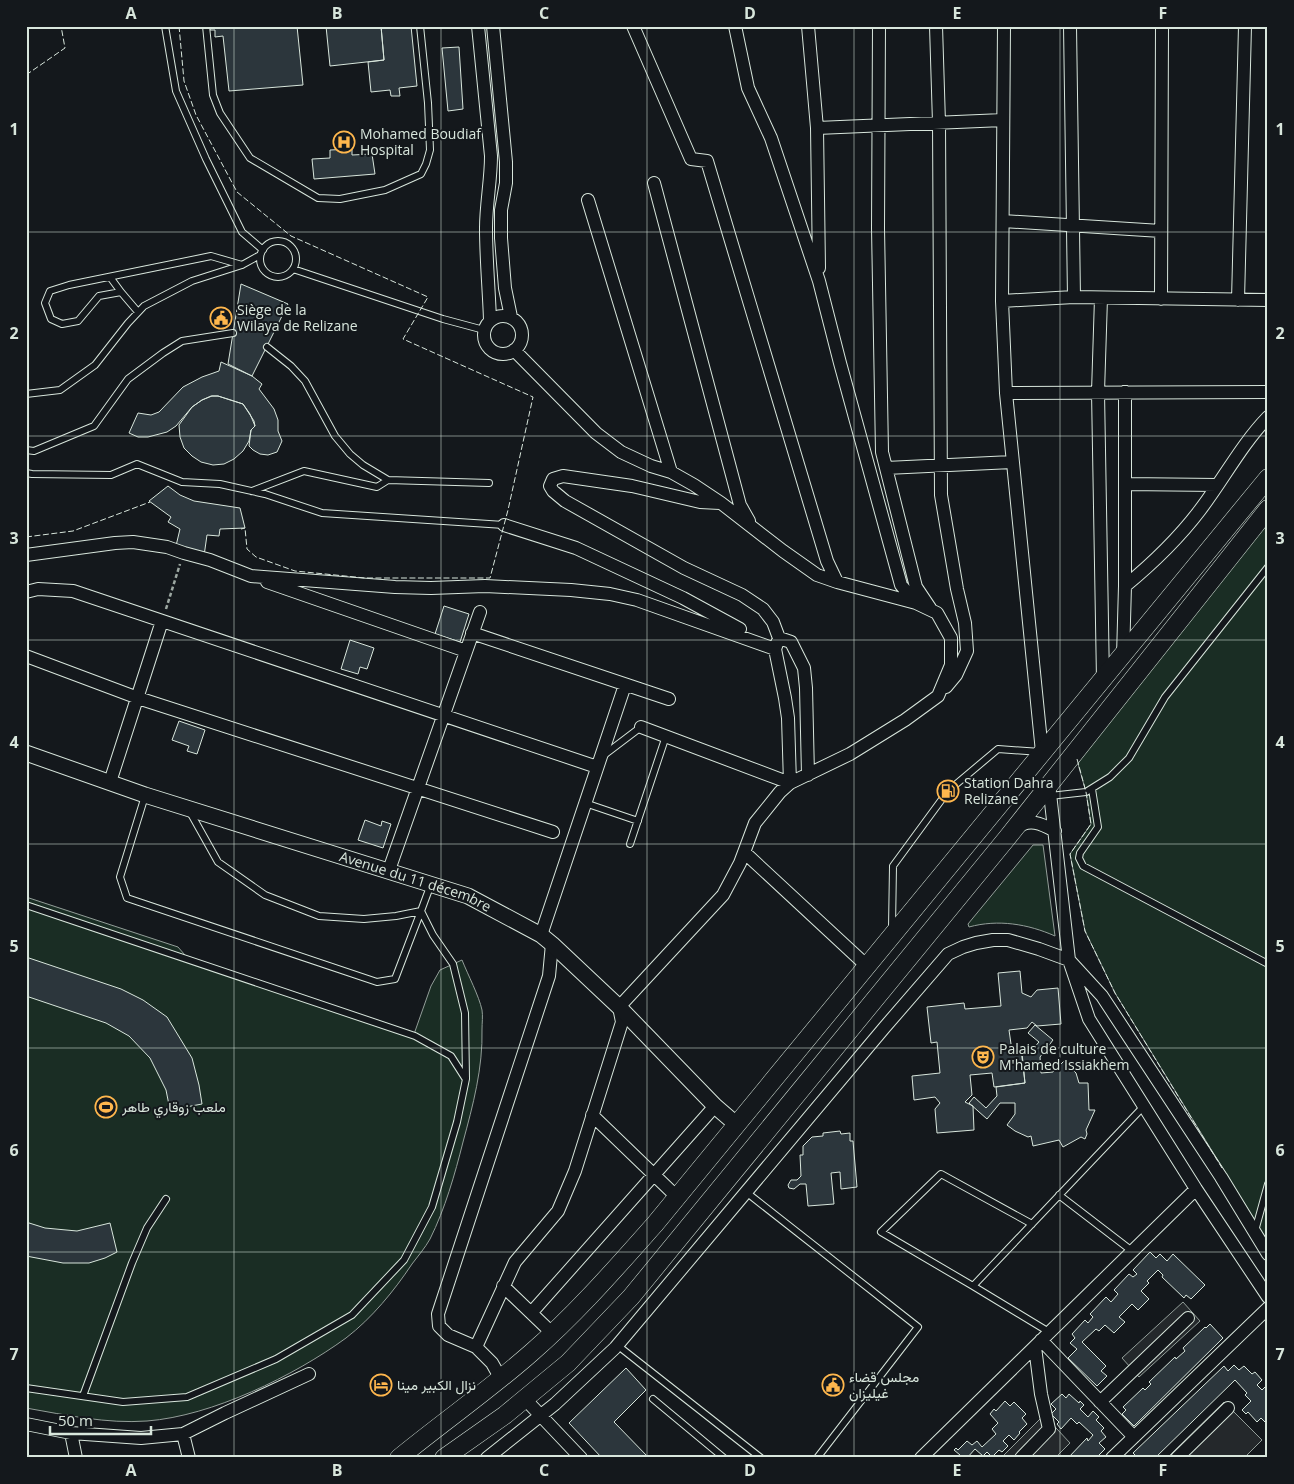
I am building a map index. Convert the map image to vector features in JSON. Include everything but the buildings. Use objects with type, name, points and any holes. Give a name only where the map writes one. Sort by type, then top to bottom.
[{"type":"main road","points":[[399,1458],[501,1379],[552,1333],[588,1299],[656,1224],[1268,478]]},
{"type":"main road","points":[[444,1458],[505,1415],[568,1363],[631,1297],[1007,838],[1050,790],[1268,509]]},
{"type":"street","points":[[478,26],[491,156],[486,230],[487,325],[485,342],[492,351],[503,354],[519,346],[522,333],[517,321],[511,317],[500,316],[487,325]]},
{"type":"street","points":[[493,26],[506,162],[506,183],[501,210],[501,238],[505,288],[511,317]]},
{"type":"street","points":[[633,26],[691,159],[707,160],[827,561],[836,582]]},
{"type":"street","points":[[808,26],[817,128],[819,281]]},
{"type":"street","points":[[879,26],[878,228],[882,452],[916,588],[931,610]]},
{"type":"street","points":[[476,1347],[515,1262],[558,1211],[575,1170],[622,1022],[618,1007],[723,895],[744,852],[755,823],[780,792],[790,783],[808,775],[821,766],[850,754],[905,720],[938,696],[956,675],[968,651],[965,623],[956,589],[941,495],[939,123],[936,26]]},
{"type":"street","points":[[1004,26],[1002,301],[1006,393],[1042,752]]},
{"type":"street","points":[[1070,26],[1074,297]]},
{"type":"street","points":[[1161,299],[1162,26]]},
{"type":"street","points":[[1238,300],[1245,26]]},
{"type":"street","points":[[736,27],[748,88],[771,138],[819,281],[901,585],[916,603]]},
{"type":"street","points":[[817,128],[1003,120]]},
{"type":"street","points":[[654,183],[740,506],[751,526]]},
{"type":"street","points":[[588,200],[671,472]]},
{"type":"street","points":[[1003,221],[1161,231]]},
{"type":"street","points":[[1002,301],[1074,297],[1268,300]]},
{"type":"street","points":[[1102,298],[1098,392],[1103,680]]},
{"type":"street","points":[[514,350],[596,433],[621,452],[671,472],[721,503],[816,575],[916,603],[937,613],[951,638],[951,665],[938,696]]},
{"type":"street","points":[[1123,656],[1125,392]]},
{"type":"street","points":[[1006,393],[1268,392]]},
{"type":"street","points":[[1125,586],[1159,558],[1200,510],[1268,417]]},
{"type":"street","points":[[886,468],[1012,462]]},
{"type":"street","points":[[721,503],[700,502],[632,486],[563,476],[553,479],[550,486],[553,492],[565,501],[684,568],[742,595],[762,609],[773,622],[786,698],[790,783]]},
{"type":"street","points":[[1125,484],[1217,485]]},
{"type":"street","points":[[504,525],[576,548],[777,643]]},
{"type":"street","points":[[26,554],[115,543],[133,542],[158,545],[210,560],[466,651]]},
{"type":"street","points":[[251,576],[394,588],[485,586],[571,590],[610,594],[637,600],[777,643],[791,642],[804,668],[808,775]]},
{"type":"street","points":[[26,592],[38,589],[73,591],[443,716],[599,762]]},
{"type":"street","points":[[389,870],[480,612]]},
{"type":"street","points":[[110,782],[162,621]]},
{"type":"street","points":[[472,633],[669,699]]},
{"type":"street","points":[[26,656],[138,698],[553,832]]},
{"type":"street","points":[[501,1379],[492,1363],[476,1347],[448,1335],[439,1326],[438,1314],[549,976],[546,940],[586,803],[625,684]]},
{"type":"street","points":[[641,726],[790,783]]},
{"type":"street","name":"Avenue du 11 décembre","points":[[26,753],[145,795],[468,896],[546,940],[618,1007],[715,1106],[737,1125]]},
{"type":"street","points":[[1050,790],[1069,960],[1089,1019],[1196,1189],[1268,1298]]},
{"type":"street","points":[[1007,838],[1020,825],[1038,822],[1055,831]]},
{"type":"street","points":[[744,852],[867,966]]},
{"type":"street","points":[[487,1458],[555,1404],[617,1346],[948,954],[976,943],[1008,940],[1069,960],[1102,996],[1221,1177],[1268,1254]]},
{"type":"street","points":[[532,1312],[715,1106]]},
{"type":"street","points":[[592,1115],[677,1197]]},
{"type":"street","points":[[921,1458],[1196,1189]]},
{"type":"street","points":[[503,1286],[552,1333]]},
{"type":"street","points":[[1115,1457],[1268,1308]]},
{"type":"street","points":[[1100,1402],[1188,1318]]},
{"type":"street","points":[[1042,1340],[1134,1437]]},
{"type":"street","points":[[1021,1458],[1049,1429],[1041,1394],[1042,1340]]},
{"type":"street","points":[[26,1424],[71,1432],[141,1438],[183,1434],[309,1374]]},
{"type":"street","points":[[525,1398],[581,1458]]},
{"type":"street","points":[[1177,1458],[1228,1408]]},
{"type":"street","points":[[71,1432],[76,1458]]},
{"type":"street","points":[[183,1434],[189,1458]]},
{"type":"lane","points":[[26,394],[60,390],[95,365],[144,306],[192,281],[242,264],[261,252],[266,245],[277,241],[288,244],[295,252],[296,258],[293,270],[283,276],[271,275],[262,267],[261,252],[242,232],[206,159],[176,90],[165,26]]},
{"type":"lane","points":[[206,26],[213,95],[220,113],[250,158],[318,198],[340,199],[386,190],[421,174],[426,164],[430,150],[428,103],[420,26]]},
{"type":"lane","points":[[120,292],[100,296],[78,321],[62,324],[51,319],[45,303],[50,291],[69,285],[211,256],[242,264]]},
{"type":"lane","points":[[293,270],[443,319],[487,325]]},
{"type":"lane","points":[[110,277],[120,292],[138,312]]},
{"type":"lane","points":[[26,450],[34,451],[94,426],[128,379],[182,341],[233,333]]},
{"type":"lane","points":[[267,347],[291,366],[305,381],[335,436],[350,454],[363,465],[388,480],[489,483]]},
{"type":"lane","points":[[26,472],[32,474],[111,475],[138,464],[182,482],[220,484],[265,494],[322,513],[504,525]]},
{"type":"lane","points":[[250,491],[304,471],[377,487],[388,480]]},
{"type":"lane","points":[[1050,790],[1086,792],[1110,777],[1129,758],[1165,697],[1265,575],[1268,567]]},
{"type":"lane","points":[[599,762],[641,726]]},
{"type":"lane","points":[[630,844],[666,736]]},
{"type":"lane","points":[[892,936],[893,866],[948,792],[998,749],[1042,752]]},
{"type":"lane","points":[[1092,789],[1098,827],[1080,853],[1079,858],[1083,866],[1268,964]]},
{"type":"lane","points":[[145,795],[120,877],[128,898],[377,982],[395,979],[431,884]]},
{"type":"lane","points":[[586,803],[638,821]]},
{"type":"lane","points":[[188,808],[218,862],[265,895],[319,916],[364,919],[421,911]]},
{"type":"lane","points":[[26,905],[415,1036],[451,1056],[466,1079]]},
{"type":"lane","points":[[26,1388],[123,1402],[188,1397],[276,1360],[352,1315],[404,1260],[432,1207],[457,1122],[466,1079],[465,1013],[453,964],[433,935],[421,911]]},
{"type":"lane","points":[[973,1286],[1144,1106]]},
{"type":"lane","points":[[1032,1224],[941,1174],[880,1232],[973,1286],[1042,1340]]},
{"type":"lane","points":[[1254,1232],[1268,1184]]},
{"type":"lane","points":[[746,1192],[918,1327],[817,1458]]},
{"type":"lane","points":[[1059,1195],[1132,1251]]},
{"type":"lane","points":[[83,1396],[132,1263],[147,1228],[166,1199]]},
{"type":"lane","points":[[617,1346],[761,1458]]},
{"type":"lane","points":[[652,1399],[724,1458]]},
{"type":"path","points":[[162,621],[184,553]]},
{"type":"green space","points":[[1268,522],[1268,1242],[1115,993],[1085,931],[1070,854],[1091,824],[1086,792],[1076,757]]},
{"type":"green space","points":[[1033,845],[1043,845],[1055,936],[1034,928],[1013,924],[991,923],[969,927],[968,924]]},
{"type":"green space","points":[[26,897],[178,947],[191,962],[413,1037],[431,986],[440,970],[462,960],[482,1010],[482,1044],[474,1100],[453,1179],[445,1204],[426,1246],[382,1304],[346,1338],[302,1366],[251,1392],[225,1403],[172,1418],[132,1422],[117,1421],[26,1408]]},
{"type":"shaded area","points":[[1183,1302],[1200,1321],[1139,1377],[1122,1358]]},
{"type":"shaded area","points":[[1224,1402],[1262,1440],[1244,1458],[1168,1457]]},
{"type":"shaded area","points":[[1044,1415],[1070,1443],[1055,1458],[1001,1458]]},
{"type":"fence","points":[[26,75],[65,48],[61,26]]},
{"type":"fence","points":[[179,26],[184,81],[196,115],[237,192],[291,236],[428,297],[403,339],[533,397],[508,510],[490,578],[365,578],[295,571],[256,557],[247,549],[245,528],[241,529]]},
{"type":"fence","points":[[26,537],[73,531],[150,502]]},
{"type":"fence","points":[[1077,759],[1086,792],[1091,824],[1070,854],[1085,931],[1115,993],[1222,1168]]},
{"type":"place","name":"Mohamed Boudiaf Hospital","points":[[344,142]]},
{"type":"place","name":"Siège de la Wilaya de Relizane","points":[[221,318]]},
{"type":"place","name":"Station Dahra Relizane","points":[[948,791]]},
{"type":"place","name":"Palais de culture M'hamed Issiakhem","points":[[983,1057]]},
{"type":"place","name":"ملعب زوقاري طاهر","points":[[106,1107]]},
{"type":"place","name":"نزال الكبير مينا","points":[[381,1385]]},
{"type":"place","name":"مجلس قضاء غيليزان","points":[[833,1385]]}]
